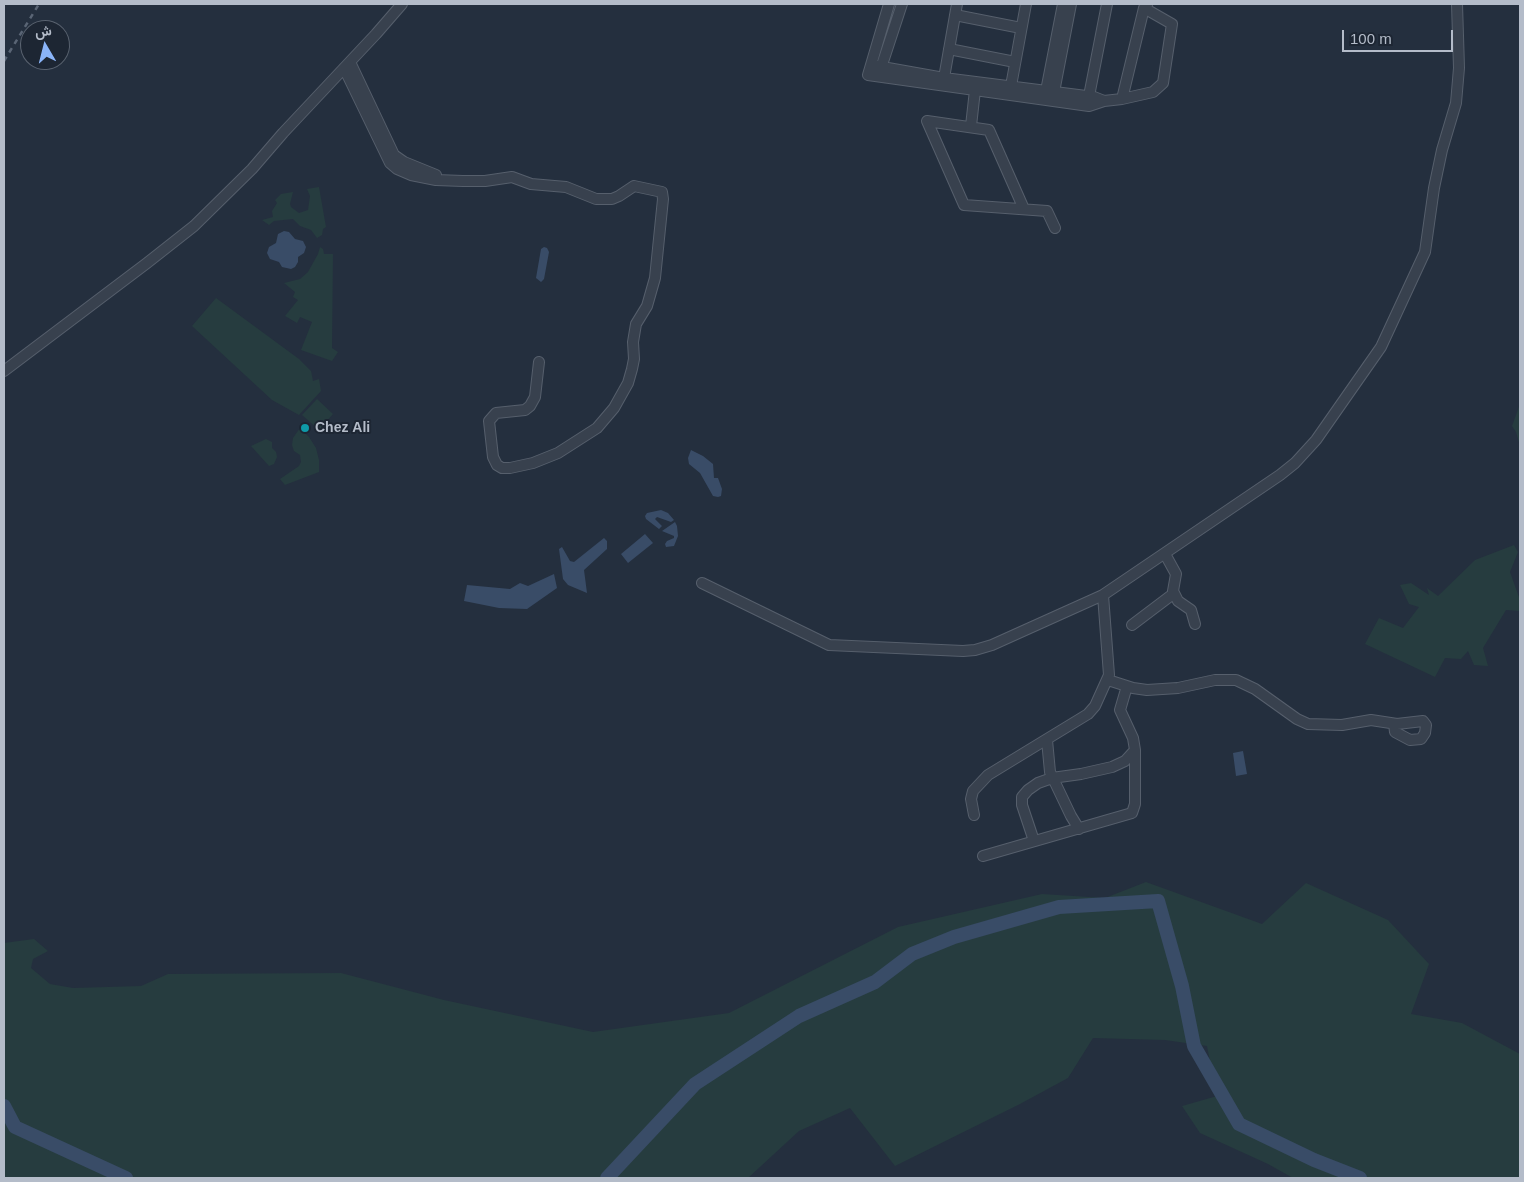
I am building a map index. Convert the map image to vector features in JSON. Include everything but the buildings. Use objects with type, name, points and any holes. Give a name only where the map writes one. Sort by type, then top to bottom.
[{"type":"street","points":[[4,371],[194,226],[252,169],[402,4]]},
{"type":"street","points":[[877,70],[889,4]]},
{"type":"street","points":[[877,70],[899,4]]},
{"type":"street","points":[[944,78],[956,4]]},
{"type":"street","points":[[1011,86],[1026,4]]},
{"type":"street","points":[[1050,91],[1063,4]]},
{"type":"street","points":[[1050,91],[1071,4]]},
{"type":"street","points":[[1089,96],[1106,4]]},
{"type":"street","points":[[702,583],[829,645],[963,651],[992,646],[1103,595],[1295,463],[1316,440],[1381,347],[1425,252],[1434,188],[1442,150],[1456,103],[1459,68],[1457,4]]},
{"type":"street","points":[[877,70],[1089,106],[1104,101],[1122,99],[1154,92],[1163,83],[1172,24],[1146,6],[1122,99]]},
{"type":"street","points":[[955,15],[1021,28]]},
{"type":"street","points":[[948,49],[1015,62]]},
{"type":"street","points":[[347,65],[394,155],[420,173],[449,180],[485,181],[512,177],[530,184],[566,187],[596,199],[612,199],[634,186],[662,192],[655,278],[647,306],[636,324],[633,342],[634,359],[628,383],[614,408],[597,428],[558,453],[533,463],[502,468],[497,465],[493,457],[489,421],[496,414],[525,410],[530,406],[535,397],[539,362]]},
{"type":"street","points":[[877,70],[944,78],[977,86],[1011,86],[1089,96],[1104,101]]},
{"type":"street","points":[[971,126],[977,86]]},
{"type":"street","points":[[1024,209],[989,130],[927,120],[964,205],[1048,211],[1055,228]]},
{"type":"street","points":[[1132,624],[1173,594],[1176,574],[1165,554]]},
{"type":"street","points":[[1173,591],[1178,601],[1191,610],[1195,624]]},
{"type":"street","points":[[974,814],[971,799],[975,788],[993,771],[1047,740],[1091,711],[1108,680],[1109,665],[1103,595]]},
{"type":"street","points":[[1108,680],[1147,690],[1165,690],[1227,679],[1236,680],[1255,689],[1282,709],[1308,724],[1342,725],[1371,720],[1394,724]]},
{"type":"street","points":[[983,856],[1132,813],[1135,804],[1135,750],[1132,738],[1120,712],[1127,686]]},
{"type":"street","points":[[1047,740],[1048,761],[1052,778],[1079,829]]},
{"type":"street","points":[[1034,841],[1024,811],[1022,797],[1032,787],[1052,778],[1112,767],[1125,761],[1135,750]]},
{"type":"green space","points":[[319,187],[326,227],[323,229],[322,235],[317,238],[311,230],[300,226],[293,219],[274,221],[269,225],[262,220],[273,217],[272,211],[277,203],[275,200],[281,194],[293,192],[291,207],[299,213],[308,210],[310,196],[307,189]]},
{"type":"green space","points":[[320,247],[323,249],[324,254],[333,254],[332,348],[338,352],[332,361],[301,350],[312,322],[300,317],[297,323],[285,316],[298,300],[293,297],[295,292],[284,283],[300,279],[308,272]]},
{"type":"green space","points":[[216,298],[299,359],[311,371],[313,381],[319,379],[321,391],[299,415],[272,400],[192,326]]},
{"type":"green space","points":[[317,399],[333,414],[319,430],[302,415]]},
{"type":"green space","points":[[1520,404],[1520,446],[1512,426]]},
{"type":"green space","points":[[300,428],[316,448],[319,472],[285,485],[280,479],[299,466],[301,462],[300,455],[294,451],[292,445],[293,438]]},
{"type":"green space","points":[[266,439],[272,442],[272,448],[276,452],[277,457],[274,464],[269,466],[251,446]]},
{"type":"green space","points":[[1514,545],[1518,552],[1510,572],[1520,600],[1520,611],[1506,610],[1483,648],[1488,666],[1474,665],[1468,651],[1461,659],[1445,658],[1435,677],[1365,644],[1379,618],[1403,628],[1419,607],[1409,604],[1400,585],[1411,583],[1429,595],[1427,588],[1438,596],[1475,560]]},
{"type":"green space","points":[[1146,882],[1262,924],[1306,883],[1388,920],[1429,964],[1411,1014],[1462,1023],[1520,1054],[1520,1178],[1293,1178],[1268,1164],[1200,1133],[1182,1106],[1217,1096],[1207,1046],[1165,1040],[1093,1038],[1068,1078],[895,1166],[850,1108],[799,1131],[748,1178],[4,1178],[4,943],[34,939],[48,951],[33,959],[31,968],[50,984],[73,988],[141,986],[168,974],[341,973],[444,1000],[593,1032],[729,1013],[898,927],[1042,894],[1105,898]]},
{"type":"water","points":[[284,231],[289,232],[295,239],[303,241],[306,247],[304,253],[298,257],[295,267],[291,269],[282,267],[279,262],[270,259],[267,253],[269,247],[276,243],[278,234]]},
{"type":"water","points":[[544,247],[549,252],[544,279],[541,282],[536,278],[541,249]]},
{"type":"water","points":[[691,450],[713,464],[714,478],[718,478],[722,489],[721,496],[713,496],[700,473],[689,464],[688,458]]},
{"type":"water","points":[[661,510],[668,513],[674,520],[671,522],[657,517],[655,519],[662,526],[659,529],[646,519],[645,516],[647,513]]},
{"type":"water","points":[[675,522],[678,536],[674,546],[666,547],[667,541],[674,538],[674,536],[662,531]]},
{"type":"water","points":[[645,534],[653,543],[628,563],[621,554]]},
{"type":"water","points":[[604,538],[607,541],[607,549],[584,570],[587,593],[568,585],[563,579],[559,549],[562,547],[570,561],[574,562]]},
{"type":"water","points":[[554,574],[557,588],[527,609],[499,608],[464,601],[467,585],[510,589],[520,583],[528,586]]},
{"type":"water","points":[[1243,751],[1247,774],[1236,776],[1233,753]]},
{"type":"waterway","points":[[607,1178],[695,1084],[799,1016],[875,982],[912,954],[954,937],[1059,907],[1158,901],[1182,986],[1194,1046],[1239,1124],[1314,1160],[1360,1178]]},
{"type":"waterway","points":[[4,1106],[15,1127],[126,1178]]},
{"type":"railway","points":[[4,61],[39,4]]},
{"type":"place","name":"Chez Ali","points":[[305,428]]}]
